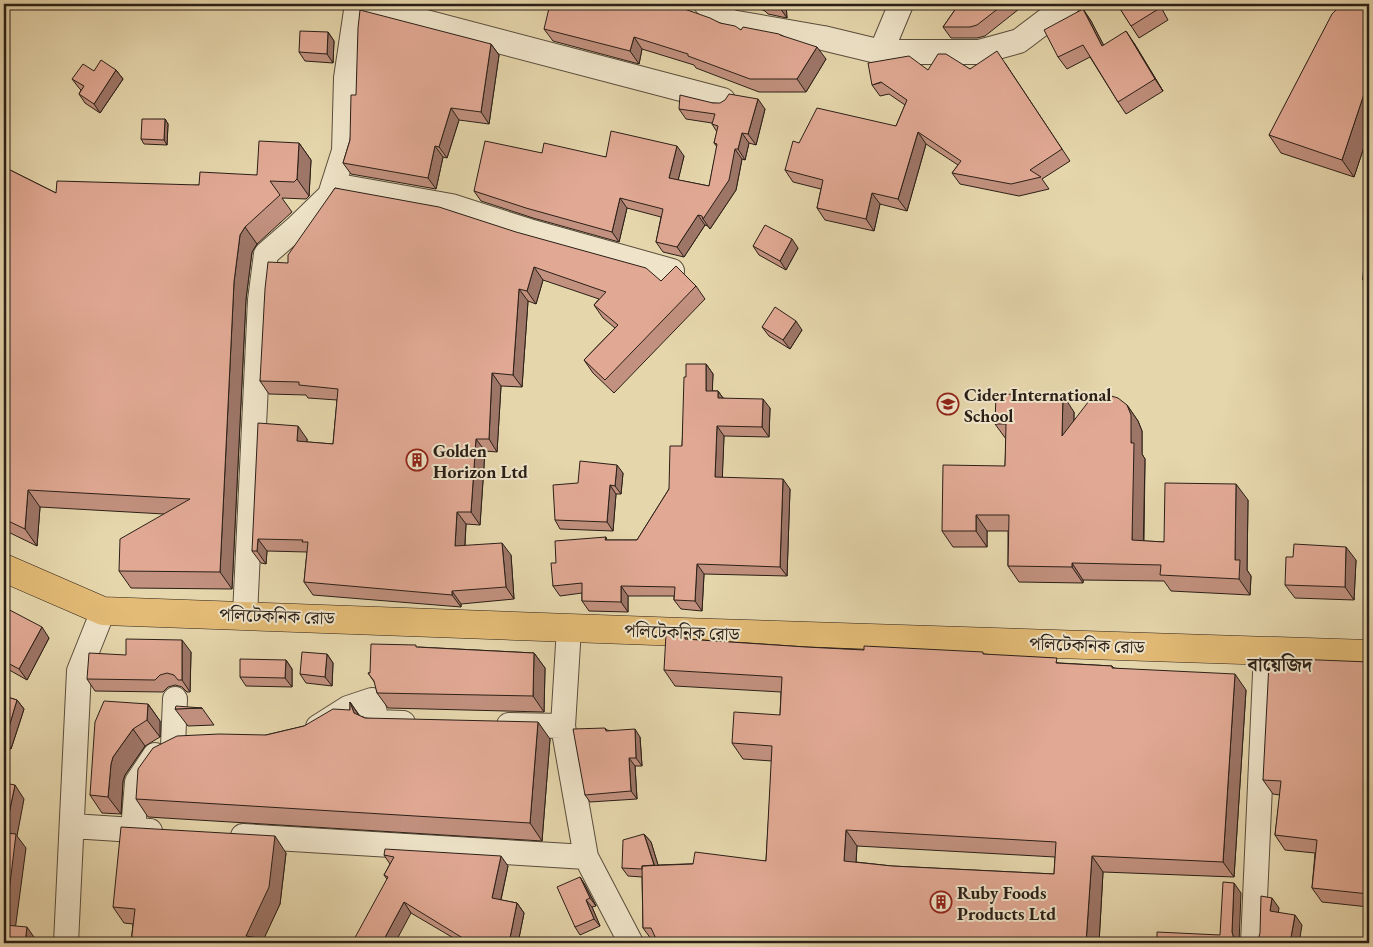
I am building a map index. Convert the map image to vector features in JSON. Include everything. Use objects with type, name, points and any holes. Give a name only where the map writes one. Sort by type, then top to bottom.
[{"type":"main road","name":"পলিটেকনিক রোড","points":[[4,568],[103,611],[1369,654]]},
{"type":"street","points":[[245,615],[260,300],[266,254],[330,195],[344,151],[346,78],[357,4],[722,100]]},
{"type":"street","points":[[706,4],[731,22],[823,38],[881,52],[980,52],[1019,41],[1068,4]]},
{"type":"street","points":[[881,52],[901,4]]},
{"type":"street","points":[[333,185],[451,206],[529,231],[672,271]]},
{"type":"street","points":[[66,943],[79,671],[103,611]]},
{"type":"street","points":[[569,628],[563,726],[586,858],[631,943]]},
{"type":"street","points":[[1253,943],[1266,651]]},
{"type":"street","points":[[134,830],[137,782],[156,754],[184,743],[175,699]]},
{"type":"street","points":[[294,735],[313,730],[348,708],[372,700],[376,722],[426,723]]},
{"type":"street","points":[[484,724],[563,726]]},
{"type":"street","points":[[72,826],[173,832]]},
{"type":"street","points":[[222,835],[586,858]]},
{"type":"building","points":[[550,4],[677,4],[676,6],[720,23],[735,26],[741,30],[743,27],[779,34],[817,47],[797,79],[750,79],[688,56],[688,54],[634,37],[630,51],[544,29]]},
{"type":"building","points":[[959,4],[1004,4],[977,25],[970,27],[943,27]]},
{"type":"building","points":[[1117,4],[1157,4],[1160,8],[1131,26]]},
{"type":"building","points":[[1342,4],[1369,4],[1369,79],[1342,160],[1269,135],[1332,14]]},
{"type":"building","points":[[1083,9],[1102,46],[1126,31],[1155,79],[1118,102],[1083,45],[1058,57],[1044,30]]},
{"type":"building","points":[[360,10],[491,44],[481,112],[451,108],[439,147],[435,146],[428,178],[343,163],[350,140],[351,95],[356,95]]},
{"type":"building","points":[[300,31],[328,32],[327,54],[299,52]]},
{"type":"building","points":[[997,51],[1062,149],[1030,170],[1041,177],[1011,184],[952,173],[961,161],[918,132],[898,199],[872,193],[866,219],[817,208],[823,180],[785,170],[793,141],[799,143],[817,108],[896,126],[907,100],[881,82],[872,85],[868,63],[909,56],[928,70],[938,54],[946,54],[970,69]]},
{"type":"building","points":[[101,60],[116,70],[94,104],[79,94],[84,86],[72,79],[83,64],[94,71]]},
{"type":"building","points":[[729,94],[758,99],[748,134],[742,133],[738,149],[735,149],[729,180],[703,219],[702,216],[698,215],[677,247],[656,242],[663,209],[620,198],[612,232],[474,191],[485,141],[542,153],[544,143],[606,157],[611,131],[677,146],[669,178],[709,186],[717,144],[714,143],[718,126],[712,124],[715,114],[679,109],[680,95],[720,103]]},
{"type":"building","points":[[142,119],[165,119],[164,140],[141,139]]},
{"type":"building","points":[[259,141],[299,143],[297,179],[294,182],[270,181],[280,195],[245,227],[240,235],[234,282],[220,572],[119,571],[120,539],[190,499],[28,490],[25,529],[4,519],[4,167],[56,193],[57,181],[199,185],[200,172],[257,175]]},
{"type":"building","points":[[335,188],[439,207],[516,232],[646,268],[661,281],[676,266],[696,286],[605,380],[584,360],[618,325],[594,305],[606,292],[534,267],[527,291],[519,289],[513,375],[492,373],[489,439],[476,439],[471,512],[457,512],[455,546],[502,543],[506,587],[452,591],[452,595],[304,582],[308,542],[302,542],[303,540],[258,539],[257,551],[252,551],[258,423],[298,426],[297,441],[333,444],[338,389],[299,385],[299,382],[260,381],[268,262],[288,263],[288,255]]},
{"type":"building","points":[[1368,188],[1369,280],[1363,280]]},
{"type":"building","points":[[765,225],[792,239],[780,261],[753,246]]},
{"type":"building","points":[[775,307],[796,321],[783,340],[762,327]]},
{"type":"building","points":[[686,364],[706,364],[706,391],[718,391],[718,398],[763,399],[762,427],[717,426],[715,477],[783,479],[780,567],[697,564],[695,601],[674,600],[675,587],[621,586],[621,602],[582,601],[582,583],[553,586],[551,563],[556,563],[555,541],[606,537],[605,540],[637,540],[669,489],[670,446],[682,446]]},
{"type":"building","points":[[996,394],[1063,395],[1062,436],[1089,401],[1097,397],[1108,395],[1118,398],[1127,405],[1131,415],[1131,443],[1134,443],[1132,540],[1164,542],[1165,483],[1236,484],[1235,560],[1240,560],[1239,579],[1160,575],[1161,565],[1072,563],[1072,567],[1008,566],[1009,515],[976,515],[976,531],[942,531],[943,465],[1005,466],[1006,424],[995,424]]},
{"type":"building","points":[[580,461],[617,465],[615,486],[610,485],[607,522],[555,520],[553,485],[578,483]]},
{"type":"building","points":[[1369,484],[1369,528],[1368,528]]},
{"type":"building","points":[[1294,544],[1346,547],[1345,587],[1285,585],[1286,557],[1293,557]]},
{"type":"building","points":[[4,607],[42,627],[19,669],[4,661]]},
{"type":"building","points":[[666,634],[685,635],[685,639],[806,647],[864,650],[864,646],[983,652],[983,654],[1057,658],[1056,663],[1112,666],[1112,668],[1235,674],[1223,862],[1092,856],[1086,943],[658,943],[651,928],[643,928],[642,866],[693,864],[695,852],[766,861],[772,746],[732,743],[734,712],[780,715],[782,677],[664,670]],"holes":[[[846,830],[1056,842],[1054,874],[892,866],[844,861]]]},
{"type":"building","points":[[126,639],[182,640],[182,680],[178,680],[174,675],[167,673],[160,675],[155,680],[87,679],[89,653],[126,655]]},
{"type":"building","points":[[371,644],[534,653],[533,696],[377,693],[374,681],[368,673],[370,673]]},
{"type":"building","points":[[302,652],[327,654],[325,677],[300,674]]},
{"type":"building","points":[[240,659],[286,660],[285,678],[240,677]]},
{"type":"building","points":[[1294,659],[1369,662],[1369,894],[1312,888],[1317,840],[1275,835],[1281,781],[1263,780],[1269,663],[1294,665]]},
{"type":"building","points":[[4,696],[17,700],[5,740],[4,739]]},
{"type":"building","points":[[104,701],[148,704],[147,720],[133,729],[113,757],[108,797],[90,795],[95,722]]},
{"type":"building","points":[[350,702],[354,713],[365,718],[538,722],[530,823],[136,799],[138,769],[153,748],[177,736],[219,734],[266,735],[304,726],[333,709],[350,710]]},
{"type":"building","points":[[176,706],[202,708],[175,709]]},
{"type":"building","points":[[605,728],[606,731],[635,729],[636,758],[629,758],[631,791],[585,795],[573,729]]},
{"type":"building","points":[[4,783],[15,785],[5,833],[16,834],[5,925],[27,927],[25,943],[4,943]]},
{"type":"building","points":[[121,827],[275,836],[269,887],[246,936],[270,940],[269,943],[131,943],[135,909],[113,907]]},
{"type":"building","points":[[644,834],[654,865],[642,866],[642,869],[622,868],[623,840]]},
{"type":"building","points":[[385,849],[501,856],[492,898],[517,903],[509,943],[465,943],[466,940],[404,902],[382,943],[352,943],[388,877],[384,875],[394,857],[384,855]]},
{"type":"building","points":[[580,877],[590,898],[586,900],[594,919],[575,927],[557,887]]},
{"type":"building","points":[[1223,882],[1234,883],[1232,932],[1234,939],[1238,943],[1157,943],[1157,932],[1220,935]]},
{"type":"building","points":[[1261,896],[1272,898],[1270,911],[1295,915],[1290,943],[1254,943],[1258,940],[1260,933]]},
{"type":"place","name":"Cider International School","points":[[948,404]]},
{"type":"place","name":"Golden Horizon Ltd","points":[[417,460]]},
{"type":"place","name":"Ruby Foods Products Ltd","points":[[941,902]]},
{"type":"district","name":"বায়েজিদ","points":[[1280,664]]}]
